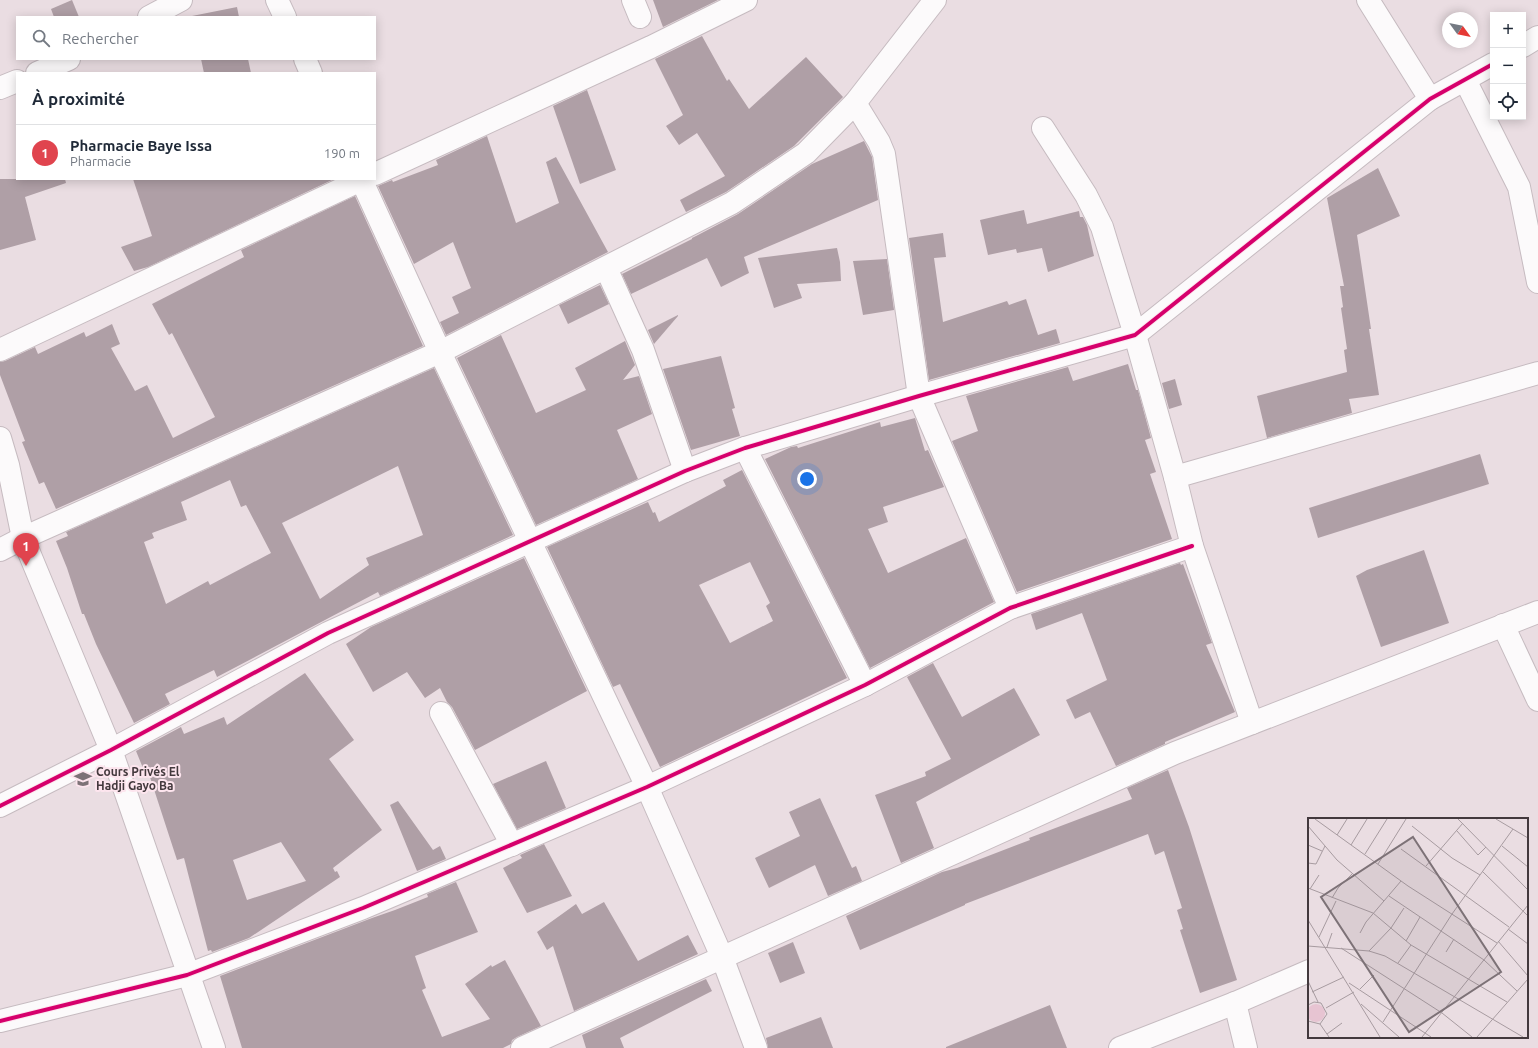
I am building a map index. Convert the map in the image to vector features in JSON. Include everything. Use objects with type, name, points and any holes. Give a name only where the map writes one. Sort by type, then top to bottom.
[{"type":"street","points":[[151,16],[181,0]]},
{"type":"street","points":[[277,0],[285,16]]},
{"type":"street","points":[[376,173],[651,47],[746,0]]},
{"type":"street","points":[[0,550],[440,352],[732,203],[806,154],[855,103],[935,0]]},
{"type":"street","points":[[1368,0],[1430,99]]},
{"type":"street","points":[[1526,44],[1538,37]]},
{"type":"street","points":[[39,72],[67,60]]},
{"type":"street","points":[[305,60],[311,72]]},
{"type":"street","points":[[0,806],[111,750],[328,633],[684,471],[745,448],[919,396],[1135,335],[1430,99],[1490,66]]},
{"type":"street","points":[[1465,80],[1519,187],[1538,282]]},
{"type":"street","points":[[0,88],[16,81]]},
{"type":"street","points":[[855,103],[880,142],[884,154],[919,396],[1010,608]]},
{"type":"street","points":[[1043,128],[1086,195],[1102,227],[1135,335],[1175,477],[1192,546],[1252,723]]},
{"type":"street","points":[[0,350],[361,180]]},
{"type":"street","points":[[366,180],[440,352],[648,787],[722,957],[756,1048]]},
{"type":"street","points":[[606,268],[643,350],[684,471]]},
{"type":"street","points":[[1175,477],[1538,373]]},
{"type":"street","points":[[0,438],[8,465],[24,538],[111,750],[187,975],[214,1048]]},
{"type":"street","points":[[745,448],[865,686]]},
{"type":"street","points":[[0,1021],[187,975],[363,908],[648,787],[865,686],[1010,608],[1192,546]]},
{"type":"street","points":[[522,1048],[1175,753],[1538,612]]},
{"type":"street","points":[[1503,625],[1538,700]]},
{"type":"street","points":[[441,713],[512,845]]},
{"type":"street","points":[[1120,1048],[1235,1003],[1308,970]]},
{"type":"street","points":[[1235,1003],[1246,1048]]},
{"type":"building","points":[[72,0],[79,16],[54,16],[51,9]]},
{"type":"building","points":[[653,0],[718,0],[663,27]]},
{"type":"building","points":[[237,7],[239,16],[192,16]]},
{"type":"building","points":[[702,36],[727,81],[729,79],[749,109],[806,57],[843,97],[794,146],[726,192],[686,212],[680,200],[725,176],[697,133],[679,145],[666,126],[683,115],[655,59]]},
{"type":"building","points":[[201,60],[248,60],[251,72],[204,72]]},
{"type":"building","points":[[587,90],[616,170],[580,184],[553,106]]},
{"type":"building","points":[[487,136],[516,223],[559,203],[546,162],[556,157],[608,252],[446,335],[440,322],[459,313],[452,297],[471,288],[453,242],[414,264],[378,186],[438,165],[436,160]]},
{"type":"building","points":[[864,141],[872,157],[878,200],[744,257],[749,273],[721,287],[707,258],[631,294],[622,274],[738,214],[812,164]]},
{"type":"building","points":[[1378,168],[1400,216],[1357,235],[1379,395],[1349,399],[1352,413],[1267,438],[1257,396],[1347,372],[1344,350],[1347,349],[1341,308],[1343,307],[1340,286],[1344,286],[1327,198]]},
{"type":"building","points":[[0,179],[65,180],[66,183],[25,197],[36,240],[0,250]]},
{"type":"building","points":[[133,180],[332,180],[148,267],[134,271],[121,247],[152,236]]},
{"type":"building","points":[[355,196],[423,346],[56,509],[44,482],[39,484],[22,442],[25,441],[0,375],[0,362],[35,347],[38,354],[84,332],[86,337],[112,324],[120,344],[111,348],[135,391],[147,385],[173,438],[215,417],[172,333],[169,335],[152,304],[244,257],[241,250]]},
{"type":"building","points":[[1024,210],[1027,224],[1079,211],[1080,217],[1083,217],[1087,225],[1094,256],[1048,272],[1042,248],[1017,253],[1016,249],[988,255],[980,220]]},
{"type":"building","points":[[943,233],[946,257],[934,258],[943,322],[1007,301],[1009,305],[1026,299],[1038,335],[1056,329],[1060,343],[929,380],[909,238]]},
{"type":"building","points":[[837,248],[840,262],[841,281],[797,284],[802,298],[774,308],[758,258]]},
{"type":"building","points":[[887,259],[894,310],[863,315],[853,261]]},
{"type":"building","points":[[600,285],[609,304],[568,324],[559,305]]},
{"type":"building","points":[[678,316],[654,344],[648,330]]},
{"type":"building","points":[[501,335],[536,413],[586,390],[575,368],[625,341],[635,365],[623,380],[639,376],[652,414],[617,430],[638,479],[536,525],[457,358]]},
{"type":"building","points":[[721,356],[735,408],[732,409],[740,436],[691,450],[663,369]]},
{"type":"building","points":[[1128,364],[1136,390],[1138,390],[1151,438],[1145,440],[1156,472],[1150,474],[1172,539],[1017,592],[952,441],[978,431],[966,396],[1068,367],[1073,381]]},
{"type":"building","points":[[434,368],[513,535],[380,596],[378,592],[217,677],[214,670],[165,694],[170,704],[134,723],[96,644],[84,614],[82,614],[67,568],[56,541],[68,536],[66,532]],"holes":[[[398,466],[423,535],[366,558],[369,565],[320,599],[282,523]],[[230,480],[241,507],[246,505],[271,553],[210,585],[208,581],[166,604],[144,542],[154,538],[152,533],[187,520],[181,502]]]},
{"type":"building","points":[[1175,379],[1182,405],[1169,409],[1162,383]]},
{"type":"building","points":[[915,418],[925,451],[928,450],[944,487],[883,507],[888,522],[868,529],[888,573],[966,538],[994,602],[870,668],[765,459],[791,447],[797,446],[798,448],[880,422],[881,427]]},
{"type":"building","points":[[1480,454],[1489,484],[1318,538],[1309,508]]},
{"type":"building","points":[[742,470],[847,678],[660,767],[620,684],[613,687],[547,547],[648,502],[653,513],[655,512],[659,522],[726,486],[723,480]],"holes":[[[750,562],[770,603],[766,606],[773,621],[730,643],[699,585]]]},
{"type":"building","points":[[1424,550],[1449,623],[1381,647],[1356,576],[1367,570]]},
{"type":"building","points":[[524,558],[587,691],[475,750],[440,688],[425,698],[407,672],[373,692],[346,644],[371,627]]},
{"type":"building","points":[[1180,563],[1181,565],[1183,564],[1212,643],[1206,645],[1235,712],[1165,742],[1165,744],[1116,766],[1090,712],[1075,719],[1066,700],[1107,680],[1082,613],[1036,630],[1031,614]]},
{"type":"building","points":[[933,663],[962,717],[1014,688],[1040,735],[916,802],[934,848],[901,863],[875,795],[926,776],[925,772],[951,759],[907,677]]},
{"type":"building","points":[[305,673],[354,740],[329,759],[382,830],[333,868],[335,872],[337,871],[340,877],[249,938],[212,952],[211,950],[208,951],[184,858],[177,860],[148,771],[145,773],[136,751],[181,727],[184,734],[224,717],[227,725]],"holes":[[[281,842],[306,881],[247,900],[233,860]]]},
{"type":"building","points":[[546,761],[566,808],[517,829],[493,784]]},
{"type":"building","points":[[1168,770],[1189,827],[1237,980],[1200,993],[1180,930],[1183,929],[1177,910],[1182,908],[1164,851],[1155,855],[1148,834],[965,904],[860,950],[846,916],[942,872],[957,868],[1030,840],[1029,838],[1132,799],[1127,788]]},
{"type":"building","points":[[820,798],[852,868],[856,866],[862,881],[828,896],[815,865],[769,888],[755,858],[800,836],[789,812]]},
{"type":"building","points":[[398,801],[433,850],[440,846],[446,859],[417,871],[390,805]]},
{"type":"building","points":[[544,844],[572,896],[527,913],[503,868],[522,858],[520,855]]},
{"type":"building","points":[[456,882],[478,932],[415,956],[426,988],[422,990],[442,1037],[490,1019],[465,984],[491,965],[492,967],[505,960],[541,1026],[517,1037],[512,1040],[511,1044],[503,1048],[242,1048],[220,976],[428,897],[427,894]]},
{"type":"building","points":[[604,902],[638,961],[688,935],[698,954],[574,1011],[553,946],[547,950],[537,932],[576,904],[582,914]]},
{"type":"building","points":[[793,942],[805,973],[780,983],[768,953]]},
{"type":"building","points":[[706,979],[712,991],[620,1038],[624,1048],[586,1048],[582,1035]]},
{"type":"building","points":[[1050,1005],[1067,1048],[946,1048],[946,1047]]},
{"type":"building","points":[[821,1017],[833,1048],[768,1048],[766,1038]]},
{"type":"cycle path","points":[[0,806],[111,750],[328,633],[685,471],[745,448],[919,396],[1135,335],[1430,99],[1490,66]]},
{"type":"cycle path","points":[[0,1021],[187,975],[363,908],[647,787],[865,685],[1010,608],[1192,546]]},
{"type":"place","name":"Pharmacie Baye Issa","points":[[26,566]]},
{"type":"place","name":"Cours Privés El Hadji Gayo Ba","points":[[83,779]]}]
